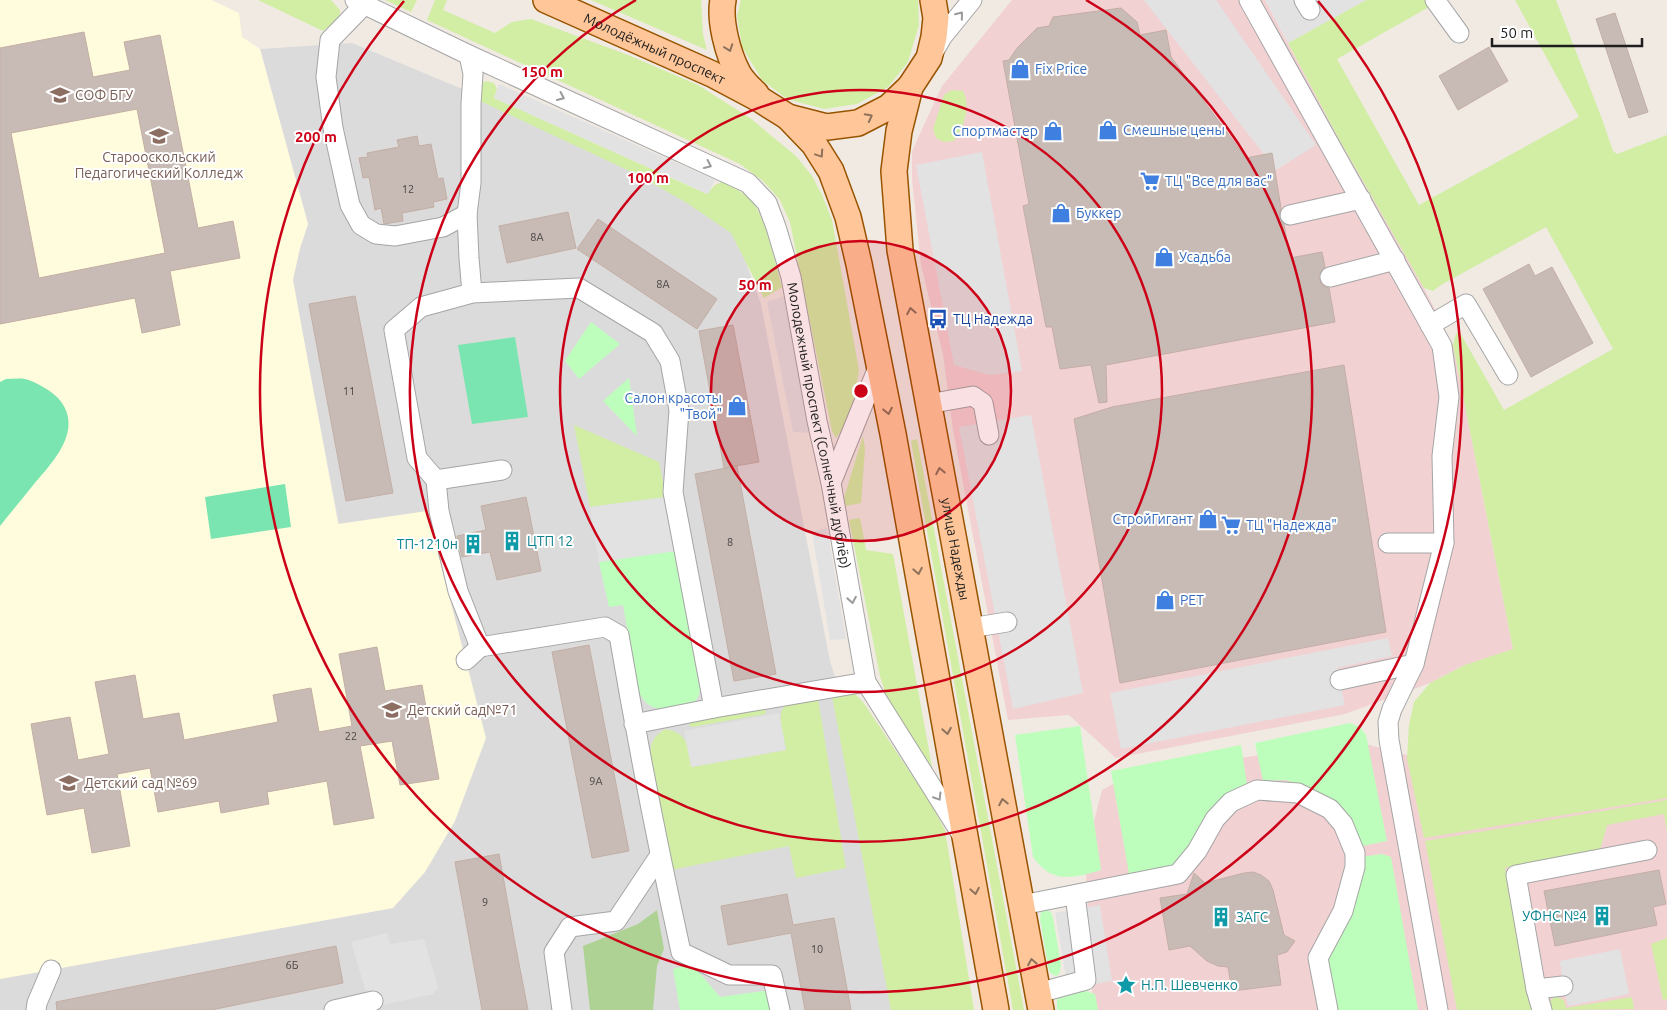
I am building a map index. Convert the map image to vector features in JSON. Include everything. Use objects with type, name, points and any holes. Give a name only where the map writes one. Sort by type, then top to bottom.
[{"type":"main road","name":"Молодёжный проспект","points":[[546,0],[712,74],[761,100],[788,117],[827,127],[858,123],[889,107],[910,87],[929,58],[936,18],[933,0]]},
{"type":"main road","name":"Молодёжный проспект","points":[[723,0],[725,38],[738,74],[761,100]]},
{"type":"main road","name":"улица Надежды","points":[[910,87],[899,131],[894,171],[900,250],[1040,1001]]},
{"type":"main road","points":[[788,117],[814,144],[831,171],[848,217],[879,366],[996,1010]]},
{"type":"street","name":"Молодёжный проспект","points":[[929,58],[972,0]]},
{"type":"street","points":[[1249,0],[1442,346],[1449,398],[1442,456],[1444,543],[1414,664],[1392,709],[1388,722],[1389,740],[1438,1010]]},
{"type":"street","points":[[1435,0],[1459,33]]},
{"type":"street","points":[[360,2],[330,40],[326,76],[334,128],[350,205],[361,225],[376,234],[395,236],[443,227],[468,214]]},
{"type":"street","name":"Молодежный проспект (Солнечный дублёр)","points":[[360,2],[468,55],[748,183],[767,203],[790,277],[817,421],[831,483],[866,682],[967,843]]},
{"type":"street","points":[[468,55],[473,74],[471,183],[468,214],[472,293]]},
{"type":"street","points":[[1290,215],[1361,199]]},
{"type":"street","points":[[1330,277],[1395,260]]},
{"type":"street","points":[[480,647],[458,592],[439,511],[436,480],[417,458],[394,330],[421,307],[472,293],[579,288],[653,333],[670,361],[679,410],[673,492],[714,708]]},
{"type":"street","points":[[1430,325],[1466,304],[1508,375]]},
{"type":"street","points":[[831,483],[879,366]]},
{"type":"street","points":[[928,404],[973,396],[983,403],[989,435]]},
{"type":"street","points":[[436,480],[502,470]]},
{"type":"street","points":[[1388,543],[1444,543]]},
{"type":"street","points":[[970,628],[1007,622]]},
{"type":"street","points":[[466,660],[480,647],[605,627],[619,635],[634,724],[681,952],[729,975],[772,975],[780,1010]]},
{"type":"street","points":[[1340,680],[1414,664]]},
{"type":"street","points":[[634,724],[866,682]]},
{"type":"street","points":[[1022,905],[1178,874],[1197,851],[1215,820],[1231,802],[1257,790],[1298,793],[1330,809],[1343,824],[1355,854],[1355,867],[1342,911],[1318,958],[1328,1010]]},
{"type":"street","points":[[1542,1010],[1536,989],[1516,875],[1647,850]]},
{"type":"street","points":[[562,1010],[554,952],[570,927],[616,921],[660,855]]},
{"type":"street","points":[[1040,1001],[1086,980],[1075,895]]},
{"type":"street","points":[[36,1010],[37,1003],[51,970]]},
{"type":"street","points":[[1536,989],[1563,986]]},
{"type":"street","points":[[334,1010],[373,1001]]},
{"type":"shaded area","points":[[0,0],[211,0],[239,13],[242,37],[260,49],[308,224],[300,248],[293,280],[338,524],[427,511],[486,738],[455,821],[425,872],[393,908],[0,979]]},
{"type":"shaded area","points":[[1012,0],[1265,0],[1339,139],[1424,288],[1453,345],[1513,649],[1465,665],[1430,683],[1345,714],[1116,758],[1069,715],[1008,720],[953,430],[943,354],[921,265],[912,179],[912,151],[942,86]]},
{"type":"shaded area","points":[[1144,0],[1216,0],[1316,145],[1276,170]]},
{"type":"shaded area","points":[[1265,0],[1366,0],[1288,43]]},
{"type":"shaded area","points":[[352,43],[484,98],[729,216],[761,304],[830,661],[892,856],[923,1010],[0,1010],[0,979],[393,908],[338,519],[292,280],[308,224],[260,49]]},
{"type":"shaded area","points":[[499,84],[715,180],[708,194],[494,98]]},
{"type":"shaded area","points":[[982,152],[1022,371],[989,375],[954,365],[916,165]]},
{"type":"shaded area","points":[[784,296],[810,433],[793,432],[767,302]]},
{"type":"shaded area","points":[[1031,415],[1083,693],[1013,709],[959,427]]},
{"type":"shaded area","points":[[666,497],[675,551],[599,562],[590,507]]},
{"type":"shaded area","points":[[827,528],[846,639],[830,640],[812,532]]},
{"type":"shaded area","points":[[1388,638],[1392,656],[1337,668],[1345,705],[1121,749],[1110,693]]},
{"type":"shaded area","points":[[779,713],[786,750],[691,767],[684,731]]},
{"type":"shaded area","points":[[1351,740],[1477,774],[1667,744],[1667,1010],[1093,1010],[1085,856],[1102,790],[1126,777]]},
{"type":"shaded area","points":[[1100,905],[1112,981],[1068,989],[1055,913]]},
{"type":"shaded area","points":[[387,933],[390,944],[424,939],[438,987],[433,994],[378,1006],[373,1001],[365,989],[351,942]]},
{"type":"shaded area","points":[[1620,949],[1629,994],[1568,1006],[1560,961]]},
{"type":"green space","points":[[258,0],[331,0],[340,10],[340,17],[323,31]]},
{"type":"green space","points":[[385,0],[417,0],[411,12]]},
{"type":"green space","points":[[435,0],[447,0],[443,10],[495,33],[512,22],[531,19],[628,55],[698,85],[750,118],[796,156],[812,176],[832,220],[859,370],[849,415],[836,438],[832,431],[790,222],[780,200],[763,181],[740,164],[427,20]]},
{"type":"green space","points":[[591,0],[701,0],[703,34],[707,50]]},
{"type":"green space","points":[[741,0],[918,0],[919,25],[908,62],[888,87],[857,104],[824,109],[787,99],[762,80],[742,47],[737,16]]},
{"type":"green space","points":[[1366,0],[1425,0],[1431,6],[1337,59],[1419,205],[1579,117],[1515,0],[1556,0],[1613,151],[1617,154],[1667,135],[1667,798],[1424,838],[1407,759],[1409,725],[1414,702],[1430,683],[1465,665],[1513,649],[1453,345],[1456,334],[1459,331],[1504,410],[1613,349],[1546,227],[1433,291],[1424,288],[1339,139],[1288,43]]},
{"type":"green space","points":[[486,81],[494,83],[497,89],[494,98],[707,194],[715,185],[722,182],[743,193],[755,205],[765,227],[782,287],[764,298],[731,233],[687,203],[638,175],[478,100],[480,84]]},
{"type":"green space","points":[[952,90],[963,91],[966,104],[965,117],[961,130],[954,141],[944,142],[936,138],[933,129],[944,95]]},
{"type":"green space","points":[[591,322],[620,344],[579,379],[565,361]]},
{"type":"green space","points":[[515,337],[528,417],[472,424],[458,345]]},
{"type":"green space","points":[[629,378],[637,436],[603,401]]},
{"type":"green space","points":[[6,379],[25,379],[34,382],[58,398],[66,409],[68,432],[58,455],[0,526],[0,382]]},
{"type":"green space","points":[[574,425],[659,462],[666,497],[590,507]]},
{"type":"green space","points":[[863,436],[865,449],[861,503],[846,506],[844,498]]},
{"type":"green space","points":[[917,439],[1024,1010],[1013,1010],[911,441]]},
{"type":"green space","points":[[285,484],[291,527],[211,539],[205,497]]},
{"type":"green space","points":[[860,518],[866,550],[893,554],[933,772],[887,698],[880,676],[849,520]]},
{"type":"green space","points":[[675,551],[700,690],[693,705],[661,709],[648,704],[638,690],[623,605],[609,607],[599,562]]},
{"type":"green space","points":[[844,693],[855,694],[863,702],[930,802],[945,830],[974,1010],[891,1010],[832,696]]},
{"type":"green space","points":[[818,699],[846,868],[796,878],[789,846],[671,870],[651,761],[651,746],[654,738],[665,729],[679,734],[688,747],[692,767],[786,750],[781,726],[783,708],[794,703]]},
{"type":"green space","points":[[763,709],[766,711],[765,714],[692,727],[689,725],[691,722]]},
{"type":"green space","points":[[1350,723],[1360,727],[1366,735],[1387,841],[1357,847],[1335,804],[1310,787],[1285,780],[1263,781],[1255,743]]},
{"type":"green space","points":[[1080,726],[1101,870],[1080,876],[1057,876],[1041,866],[1033,857],[1015,735]]},
{"type":"green space","points":[[1241,745],[1247,785],[1191,843],[1176,865],[1129,874],[1111,771]]},
{"type":"green space","points":[[1667,800],[1667,832],[1664,814],[1607,825],[1600,850],[1505,868],[1533,1010],[1457,1010],[1425,841]]},
{"type":"green space","points":[[1382,854],[1391,857],[1418,1010],[1336,1010],[1327,963],[1330,947],[1360,857]]},
{"type":"green space","points":[[657,910],[664,949],[657,966],[653,1010],[590,1010],[583,946],[638,924]]},
{"type":"green space","points":[[1046,910],[1051,912],[1053,918],[1061,964],[1060,972],[1057,976],[1049,971],[1040,919],[1041,912]]},
{"type":"green space","points":[[1667,938],[1667,999],[1663,1000],[1651,944]]},
{"type":"green space","points":[[692,964],[720,997],[771,990],[774,1010],[680,1010],[673,969]]},
{"type":"green space","points":[[1079,989],[1095,994],[1098,1010],[1057,1010],[1057,998],[1069,991]]},
{"type":"green space","points":[[1555,996],[1564,1000],[1566,1008],[1632,997],[1634,1009],[1549,1010],[1548,1004]]},
{"type":"building","name":"ТЦ \"Все для вас\"","points":[[1121,8],[1137,22],[1140,35],[1166,30],[1171,57],[1246,158],[1272,153],[1281,208],[1279,217],[1284,224],[1290,258],[1322,252],[1325,267],[1319,274],[1319,279],[1322,285],[1329,288],[1335,322],[1106,365],[1107,402],[1099,403],[1091,365],[1060,369],[1052,327],[1046,327],[1023,206],[1029,204],[1003,61],[1009,60],[1017,48],[1037,28],[1049,26],[1053,17]]},
{"type":"building","points":[[1615,13],[1648,112],[1629,118],[1596,19]]},
{"type":"building","points":[[84,32],[93,77],[130,70],[124,42],[160,35],[198,228],[233,221],[240,258],[170,271],[180,325],[142,333],[135,298],[0,324],[0,48]],"holes":[[[137,109],[165,253],[39,278],[11,133]]]},
{"type":"building","points":[[1489,47],[1508,81],[1458,110],[1439,76]]},
{"type":"building","points":[[417,136],[419,146],[431,144],[438,179],[443,178],[447,199],[433,202],[434,207],[402,213],[403,221],[384,224],[381,208],[375,210],[369,177],[363,178],[359,158],[368,157],[367,153],[399,147],[397,140]]},
{"type":"building","points":[[568,212],[576,248],[507,263],[499,226]]},
{"type":"building","points":[[598,219],[717,299],[697,329],[577,249]]},
{"type":"building","points":[[1529,264],[1535,276],[1552,267],[1593,343],[1531,377],[1483,289]]},
{"type":"building","points":[[355,296],[393,493],[346,501],[309,304]]},
{"type":"building","points":[[733,325],[759,462],[724,468],[699,331]]},
{"type":"building","name":"ТЦ \"Надежда\"","points":[[1344,365],[1386,632],[1120,683],[1074,419],[1112,407]]},
{"type":"building","points":[[737,466],[776,674],[734,681],[695,474]]},
{"type":"building","name":"ЦТП 12","points":[[526,497],[541,571],[497,580],[490,552],[462,557],[457,536],[486,530],[481,506]]},
{"type":"building","points":[[589,645],[629,851],[592,858],[552,652]]},
{"type":"building","points":[[377,647],[385,691],[422,685],[439,779],[400,785],[392,741],[360,746],[374,818],[334,825],[327,781],[267,792],[269,804],[221,813],[219,801],[158,812],[150,768],[117,774],[130,846],[92,853],[84,808],[47,815],[31,724],[70,717],[78,760],[109,754],[95,682],[135,675],[143,719],[179,713],[184,740],[278,722],[273,695],[311,688],[319,732],[352,726],[339,654]]},
{"type":"building","points":[[499,854],[528,1010],[482,1010],[455,862]]},
{"type":"building","name":"УФНС №4","points":[[1659,870],[1666,904],[1653,907],[1657,925],[1555,946],[1544,891]]},
{"type":"building","name":"ЗАГС","points":[[1253,872],[1269,881],[1284,935],[1295,941],[1287,952],[1277,955],[1281,985],[1232,991],[1228,967],[1218,966],[1207,961],[1190,946],[1169,950],[1160,898],[1187,894],[1194,873],[1205,883]]},
{"type":"building","points":[[787,894],[793,925],[834,918],[851,1010],[805,1010],[791,933],[728,945],[721,906]]},
{"type":"building","points":[[336,946],[343,983],[211,1010],[57,1010],[56,1002]]},
{"type":"place","name":"Fix Price","points":[[1020,69]]},
{"type":"place","name":"СОФ БГУ","points":[[60,95]]},
{"type":"place","name":"Смешные цены","points":[[1108,130]]},
{"type":"place","name":"Спортмастер","points":[[1053,131]]},
{"type":"place","name":"Старооскольский Педагогический Колледж","points":[[159,136]]},
{"type":"place","name":"ТЦ \"Все для вас\"","points":[[1150,181]]},
{"type":"place","name":"Буккер","points":[[1061,213]]},
{"type":"place","name":"Усадьба","points":[[1164,257]]},
{"type":"place","name":"ТЦ Надежда","points":[[938,319]]},
{"type":"place","name":"Салон красоты \"Твой\"","points":[[737,406]]},
{"type":"place","name":"СтройГигант","points":[[1208,519]]},
{"type":"place","name":"ТЦ \"Надежда\"","points":[[1231,525]]},
{"type":"place","name":"ЦТП 12","points":[[512,541]]},
{"type":"place","name":"ТП-1210н","points":[[473,544]]},
{"type":"place","name":"РЕТ","points":[[1165,600]]},
{"type":"place","name":"Детский сад№71","points":[[392,710]]},
{"type":"place","name":"Детский сад №69","points":[[69,783]]},
{"type":"place","name":"УФНС №4","points":[[1602,916]]},
{"type":"place","name":"ЗАГС","points":[[1221,917]]},
{"type":"place","name":"Н.П. Шевченко","points":[[1126,985]]}]
